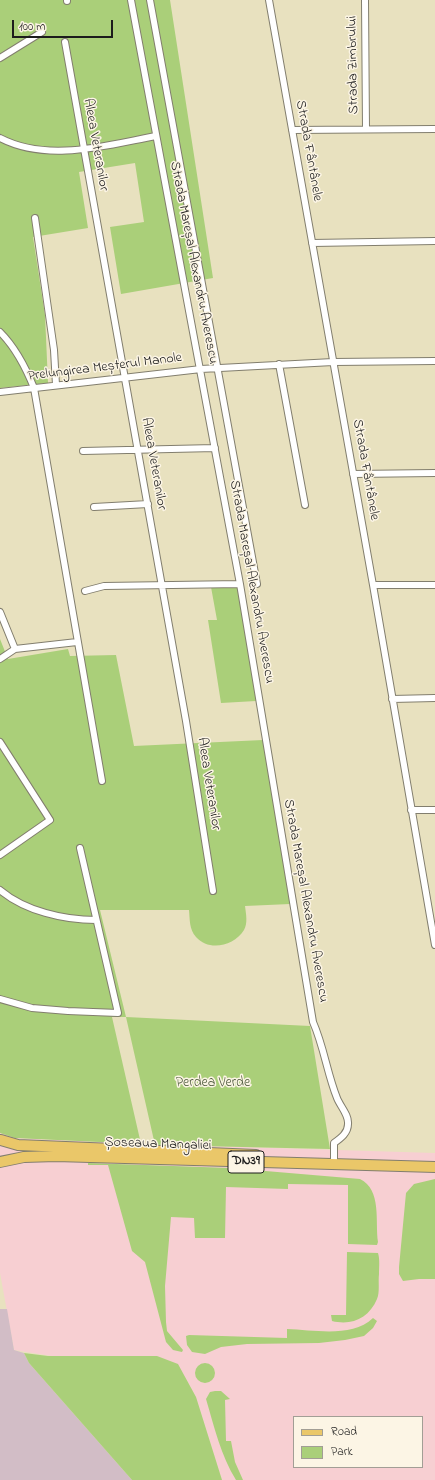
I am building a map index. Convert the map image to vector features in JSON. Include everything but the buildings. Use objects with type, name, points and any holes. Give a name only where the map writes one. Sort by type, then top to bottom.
[{"type":"main road","name":"Șoseaua Mangaliei","points":[[0,1140],[18,1145],[435,1162]]},
{"type":"main road","name":"DN39","points":[[0,1140],[4,1149],[0,1161]]},
{"type":"main road","name":"Șoseaua Mangaliei","points":[[0,1161],[24,1157],[56,1156],[435,1167]]},
{"type":"street","name":"Strada Mareșal Alexandru Averescu","points":[[131,0],[240,584],[313,1022],[321,1039],[329,1073],[338,1099],[348,1119],[347,1130],[343,1136],[334,1143],[334,1159]]},
{"type":"street","name":"Strada Mareșal Alexandru Averescu","points":[[150,0],[219,368],[257,584]]},
{"type":"street","name":"Strada Fântânele","points":[[269,0],[373,585],[411,810],[433,918],[435,945]]},
{"type":"street","name":"Strada Zimbrului","points":[[365,0],[366,129]]},
{"type":"street","points":[[0,58],[42,32]]},
{"type":"street","name":"Aleea Veteranilor","points":[[64,42],[148,504],[186,721],[213,891]]},
{"type":"street","points":[[292,130],[435,129]]},
{"type":"street","points":[[0,138],[23,147],[37,150],[84,149],[156,136]]},
{"type":"street","points":[[35,218],[54,350],[56,385]]},
{"type":"street","points":[[312,243],[435,241]]},
{"type":"street","points":[[0,332],[9,341],[22,362],[34,388],[102,782]]},
{"type":"street","name":"Prelungirea Meșterul Manole","points":[[0,392],[201,369],[333,362],[435,361]]},
{"type":"street","points":[[279,364],[305,504]]},
{"type":"street","points":[[83,451],[215,448]]},
{"type":"street","points":[[353,474],[435,474]]},
{"type":"street","points":[[94,507],[148,504]]},
{"type":"street","points":[[85,590],[104,586],[240,584]]},
{"type":"street","points":[[373,585],[435,585]]},
{"type":"street","points":[[0,612],[14,649]]},
{"type":"street","points":[[0,659],[14,649],[77,642]]},
{"type":"street","points":[[392,699],[435,698]]},
{"type":"street","points":[[0,742],[50,820],[0,855]]},
{"type":"street","points":[[411,810],[435,810]]},
{"type":"street","points":[[0,999],[32,1008],[118,1013],[80,848]]},
{"type":"street","points":[[0,890],[14,899],[49,913],[85,920],[96,920]]},
{"type":"shaded area","points":[[0,1133],[15,1138],[141,1144],[435,1153],[435,1480],[222,1480],[196,1397],[185,1377],[14,1350],[0,1273]]},
{"type":"shaded area","points":[[0,1309],[7,1309],[14,1350],[24,1353],[29,1363],[132,1480],[0,1480]]},
{"type":"green space","points":[[0,0],[170,0],[213,278],[121,294],[110,227],[144,222],[135,163],[79,172],[88,228],[33,237],[45,315],[48,383],[0,388]]},
{"type":"green space","points":[[211,587],[238,588],[256,701],[221,703],[208,620],[217,620]]},
{"type":"green space","points":[[0,639],[8,659],[68,649],[70,656],[116,655],[134,746],[263,740],[290,904],[245,906],[245,927],[240,936],[228,943],[214,946],[201,942],[196,937],[190,924],[189,910],[100,910],[126,1017],[112,1017],[141,1144],[15,1138],[0,1133]]},
{"type":"green space","name":"Perdea Verde","points":[[126,1017],[310,1026],[330,1149],[155,1145]]},
{"type":"green space","points":[[88,1163],[230,1168],[360,1179],[367,1184],[375,1198],[378,1242],[377,1245],[348,1244],[348,1185],[288,1184],[288,1189],[226,1187],[225,1238],[195,1238],[194,1218],[171,1217],[165,1286],[166,1322],[167,1331],[183,1350],[182,1352],[173,1350],[166,1342],[145,1262],[132,1251],[108,1165],[88,1165]]},
{"type":"green space","points":[[435,1179],[435,1279],[403,1281],[399,1274],[399,1267],[406,1193],[414,1184]]},
{"type":"green space","points":[[347,1252],[378,1253],[379,1264],[377,1299],[374,1306],[365,1316],[359,1319],[346,1322],[332,1321],[331,1315],[346,1315]]},
{"type":"green space","points":[[373,1318],[377,1321],[373,1328],[364,1336],[345,1340],[319,1343],[247,1344],[221,1347],[205,1354],[192,1352],[187,1345],[186,1336],[189,1335],[287,1338],[287,1329],[344,1331],[364,1324]]},
{"type":"green space","points":[[24,1353],[48,1356],[157,1356],[178,1364],[196,1397],[222,1480],[132,1480],[29,1363]]},
{"type":"green space","points":[[205,1363],[212,1366],[215,1373],[212,1380],[205,1383],[198,1380],[195,1373],[198,1366]]},
{"type":"green space","points":[[221,1391],[230,1399],[225,1400],[226,1441],[231,1441],[235,1462],[243,1480],[236,1480],[226,1461],[215,1430],[206,1399],[210,1392]]}]
